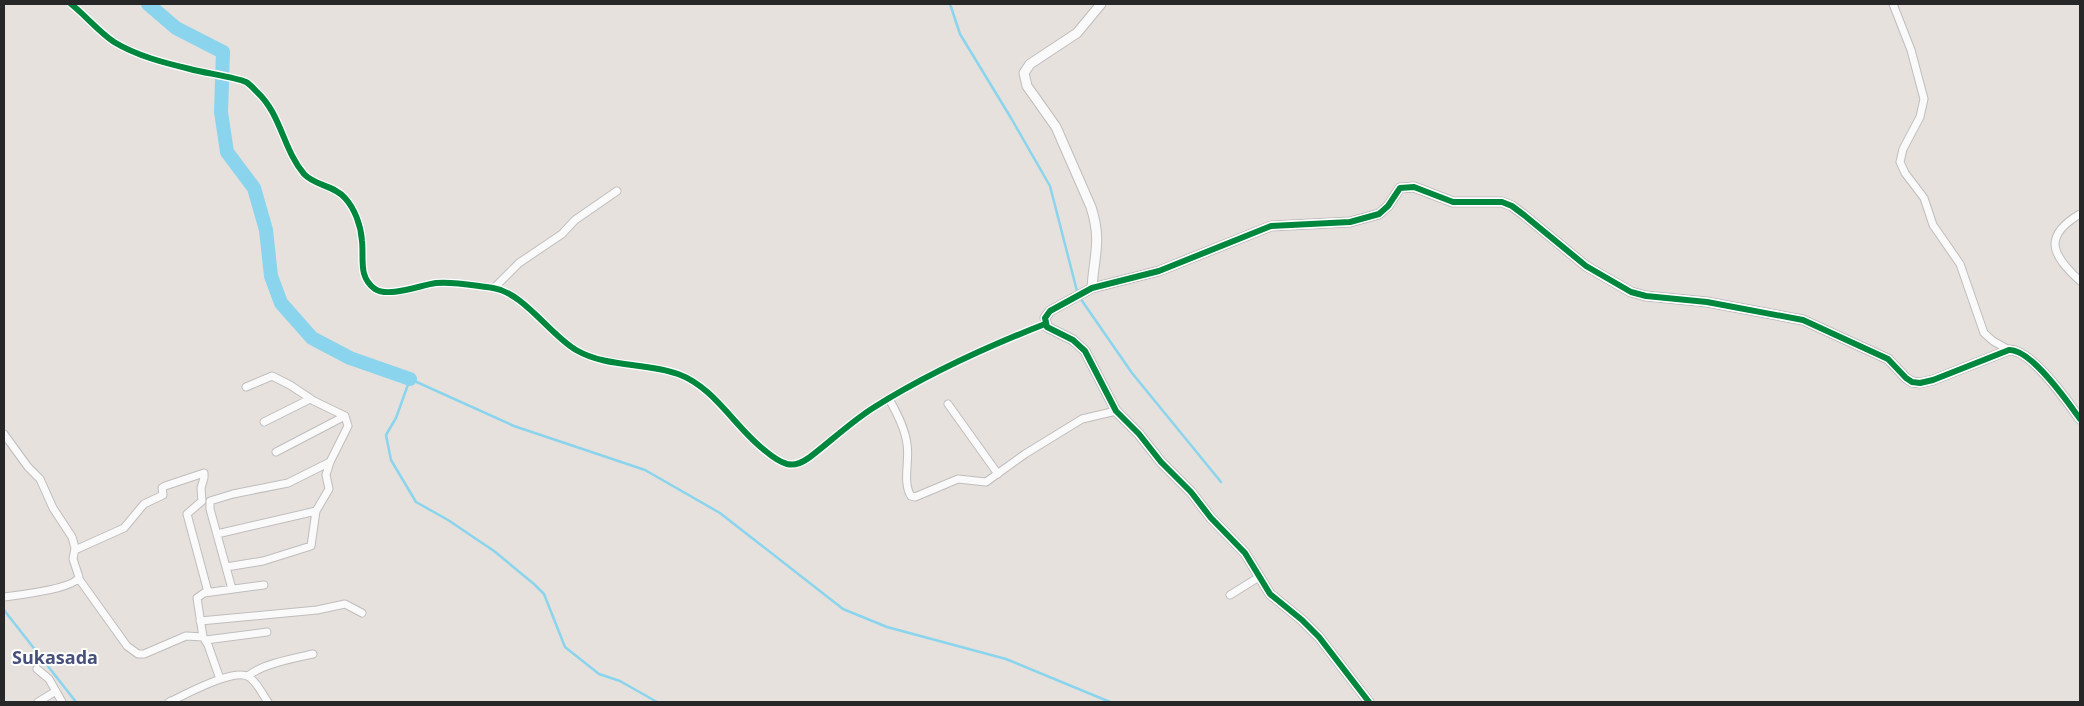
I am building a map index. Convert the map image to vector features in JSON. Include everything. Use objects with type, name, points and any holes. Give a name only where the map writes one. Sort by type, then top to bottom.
[{"type":"street","points":[[71,4],[102,32],[124,47],[161,62],[247,82],[270,107],[293,156],[304,174],[313,181],[340,193],[346,200],[360,229],[363,270],[366,280],[372,287],[380,292],[391,292],[438,283],[494,288],[506,293],[522,303],[567,344],[578,351],[596,359],[667,371],[690,380],[719,405],[753,442],[768,454],[786,464],[802,462],[862,415],[954,364],[1045,324]]},
{"type":"street","points":[[1088,290],[1098,245],[1095,220],[1056,128],[1027,86],[1024,73],[1030,64],[1077,33],[1101,4]]},
{"type":"street","points":[[1893,4],[1911,50],[1924,99],[1920,116],[1901,155],[1902,167],[1922,193],[1933,225],[1960,264],[1984,333],[1993,341],[2009,350],[2018,351],[2028,358],[2063,396],[2080,419]]},
{"type":"street","points":[[1045,324],[1046,316],[1050,311],[1088,290],[1166,269],[1271,226],[1350,222],[1370,217],[1384,211],[1396,192],[1405,186],[1414,187],[1453,202],[1494,201],[1512,206],[1586,266],[1630,292],[1646,296],[1707,302],[1802,320],[1888,359],[1912,382],[1920,383],[1933,380],[2009,350]]},
{"type":"street","points":[[494,288],[519,263],[562,234],[575,220],[616,191]]},
{"type":"street","points":[[2080,214],[2066,223],[2058,235],[2054,247],[2059,261],[2080,281]]},
{"type":"street","points":[[1045,324],[1052,331],[1073,340],[1085,351],[1116,411],[1241,548],[1270,594],[1302,620],[1319,637],[1369,702]]},
{"type":"street","points":[[226,567],[263,561],[310,546],[316,511],[329,488],[326,475],[330,462],[348,426],[345,416],[310,399],[290,385],[272,376],[246,388]]},
{"type":"street","points":[[264,422],[310,399]]},
{"type":"street","points":[[889,400],[906,436],[908,488],[913,497],[952,480],[964,479],[986,482],[1025,454],[1082,419],[1116,411]]},
{"type":"street","points":[[948,404],[970,438],[998,474]]},
{"type":"street","points":[[276,452],[345,416]]},
{"type":"street","points":[[4,434],[44,486],[53,508],[72,537],[75,550]]},
{"type":"street","points":[[232,589],[210,509],[210,501],[233,494],[288,483],[330,462]]},
{"type":"street","points":[[208,592],[187,514],[202,501],[201,488],[204,473],[165,486],[162,488],[162,496],[144,504],[124,528],[75,550],[72,556],[79,579],[127,646],[138,654],[144,654],[186,636],[205,639],[267,632]]},
{"type":"street","points":[[217,534],[316,511]]},
{"type":"street","points":[[1230,595],[1259,577]]},
{"type":"street","points":[[4,597],[46,590],[79,579]]},
{"type":"street","points":[[220,679],[200,622],[197,598],[208,592],[264,585]]},
{"type":"street","points":[[200,622],[317,610],[345,604],[362,613]]},
{"type":"street","points":[[248,676],[288,660],[313,654]]},
{"type":"street","points":[[37,668],[49,679],[62,702]]},
{"type":"street","points":[[169,702],[234,674],[248,676],[253,680],[268,702]]},
{"type":"street","points":[[38,702],[56,691]]},
{"type":"waterway","points":[[148,4],[176,28],[223,52],[221,112],[227,152],[254,188],[266,230],[271,276],[281,303],[312,338],[350,358],[410,379]]},
{"type":"waterway","points":[[950,4],[960,34],[1050,186],[1078,295],[1132,373],[1221,482]]},
{"type":"waterway","points":[[657,702],[620,681],[599,674],[565,647],[544,594],[534,584],[494,551],[448,520],[416,502],[391,460],[386,435],[396,418],[410,379],[514,426],[645,470],[720,513],[843,609],[887,627],[1006,659],[1110,702]]},
{"type":"waterway","points":[[4,610],[76,702]]},
{"type":"cycle path","points":[[71,4],[108,38],[132,51],[196,71],[241,80],[250,85],[272,111],[291,154],[304,174],[308,178],[336,190],[352,207],[360,230],[364,273],[366,279],[375,289],[396,292],[436,283],[450,283],[504,291],[526,306],[566,343],[588,356],[600,360],[665,370],[691,380],[713,397],[752,440],[772,456],[787,464],[799,463],[805,460],[865,413],[914,384],[979,352],[1045,324]]},
{"type":"cycle path","points":[[1369,702],[1319,637],[1302,620],[1270,594],[1245,553],[1211,518],[1191,492],[1161,462],[1139,434],[1116,411],[1085,351],[1073,340],[1047,327],[1045,318],[1050,311],[1092,288],[1159,271],[1271,226],[1350,222],[1379,214],[1388,206],[1400,188],[1414,187],[1453,202],[1502,202],[1512,206],[1586,266],[1631,292],[1646,296],[1707,302],[1803,320],[1888,359],[1912,382],[1920,383],[1933,380],[2009,350],[2018,352],[2038,367],[2080,419]]},
{"type":"district","name":"Sukasada","points":[[55,657]]}]
